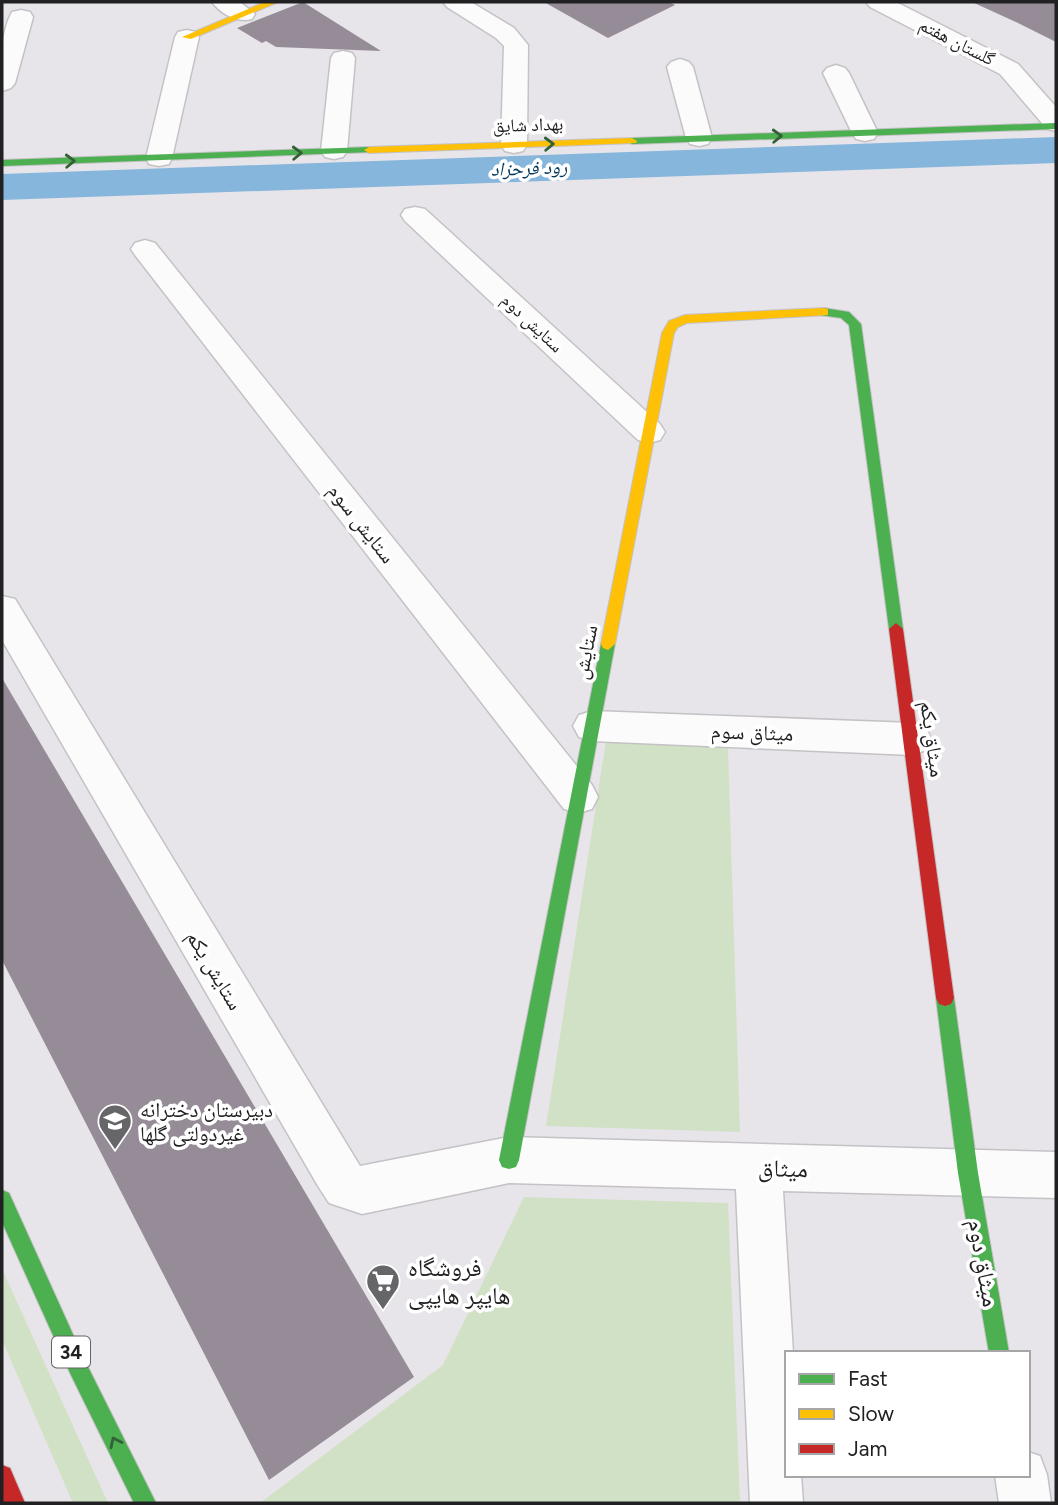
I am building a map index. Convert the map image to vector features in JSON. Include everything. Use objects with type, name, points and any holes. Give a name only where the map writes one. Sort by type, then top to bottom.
[{"type":"main road","points":[[187,37],[233,8],[273,2]]},
{"type":"main road","name":"بهداد شایق","points":[[2,163],[1056,124]]},
{"type":"main road","name":"ستایش","points":[[509,1160],[668,333],[673,324],[685,319],[831,312],[845,315]]},
{"type":"main road","name":"میثاق یکم","points":[[845,315],[855,324],[968,1172]]},
{"type":"main road","name":"میثاق دوم","points":[[968,1172],[999,1351]]},
{"type":"main road","name":"34","points":[[2,1200],[78,1368],[145,1503]]},
{"type":"main road","points":[[2,1476],[14,1503]]},
{"type":"street","points":[[455,2],[505,33],[516,45],[514,145]]},
{"type":"street","name":"گلستان هفتم","points":[[878,2],[1009,69],[1056,124]]},
{"type":"street","points":[[2,83],[21,17]]},
{"type":"street","points":[[159,158],[187,37]]},
{"type":"street","points":[[334,151],[343,58]]},
{"type":"street","points":[[680,67],[699,138]]},
{"type":"street","points":[[836,72],[865,132]]},
{"type":"street","name":"ستایش دوم","points":[[415,215],[649,432]]},
{"type":"street","name":"ستایش سوم","points":[[145,249],[578,797]]},
{"type":"street","name":"ستایش یکم","points":[[2,609],[334,1170],[346,1186],[362,1190],[509,1160]]},
{"type":"street","name":"میثاق سوم","points":[[592,726],[912,739]]},
{"type":"street","name":"میثاق","points":[[509,1160],[1056,1175]]},
{"type":"street","points":[[758,1167],[776,1503]]},
{"type":"street","points":[[1021,1477],[1026,1503]]},
{"type":"green space","points":[[606,741],[728,747],[740,1132],[546,1126]]},
{"type":"green space","points":[[524,1197],[728,1203],[740,1503],[260,1503],[443,1365]]},
{"type":"green space","points":[[2,1269],[108,1503],[73,1503],[2,1340]]},
{"type":"building","points":[[303,2],[381,51],[276,47],[266,41],[262,43],[237,28]]},
{"type":"building","points":[[544,2],[669,2],[675,5],[608,38]]},
{"type":"building","points":[[972,2],[1056,2],[1056,42],[1018,23]]},
{"type":"building","points":[[2,678],[414,1377],[269,1480],[2,960]]},
{"type":"waterway","name":"رود فرحزاد","points":[[2,187],[1056,150]]},
{"type":"traffic: fast","points":[[632,141],[1056,126]]},
{"type":"traffic: fast","points":[[2,163],[369,150]]},
{"type":"traffic: fast","points":[[824,312],[845,315],[855,324],[896,629]]},
{"type":"traffic: fast","points":[[509,1160],[608,644]]},
{"type":"traffic: fast","points":[[945,998],[968,1173],[999,1351]]},
{"type":"traffic: fast","points":[[2,1200],[78,1368],[145,1503]]},
{"type":"traffic: slow","points":[[187,37],[273,2]]},
{"type":"traffic: slow","points":[[369,150],[632,141]]},
{"type":"traffic: slow","points":[[608,644],[668,333],[673,324],[685,319],[824,312]]},
{"type":"traffic: jam","points":[[896,629],[945,998]]},
{"type":"traffic: jam","points":[[2,1476],[14,1503]]},
{"type":"place","name":"دبیرستان دخترانه غیردولتی گلها","points":[[115,1151]]},
{"type":"place","name":"فروشگاه هایپر هایپی","points":[[383,1311]]}]
